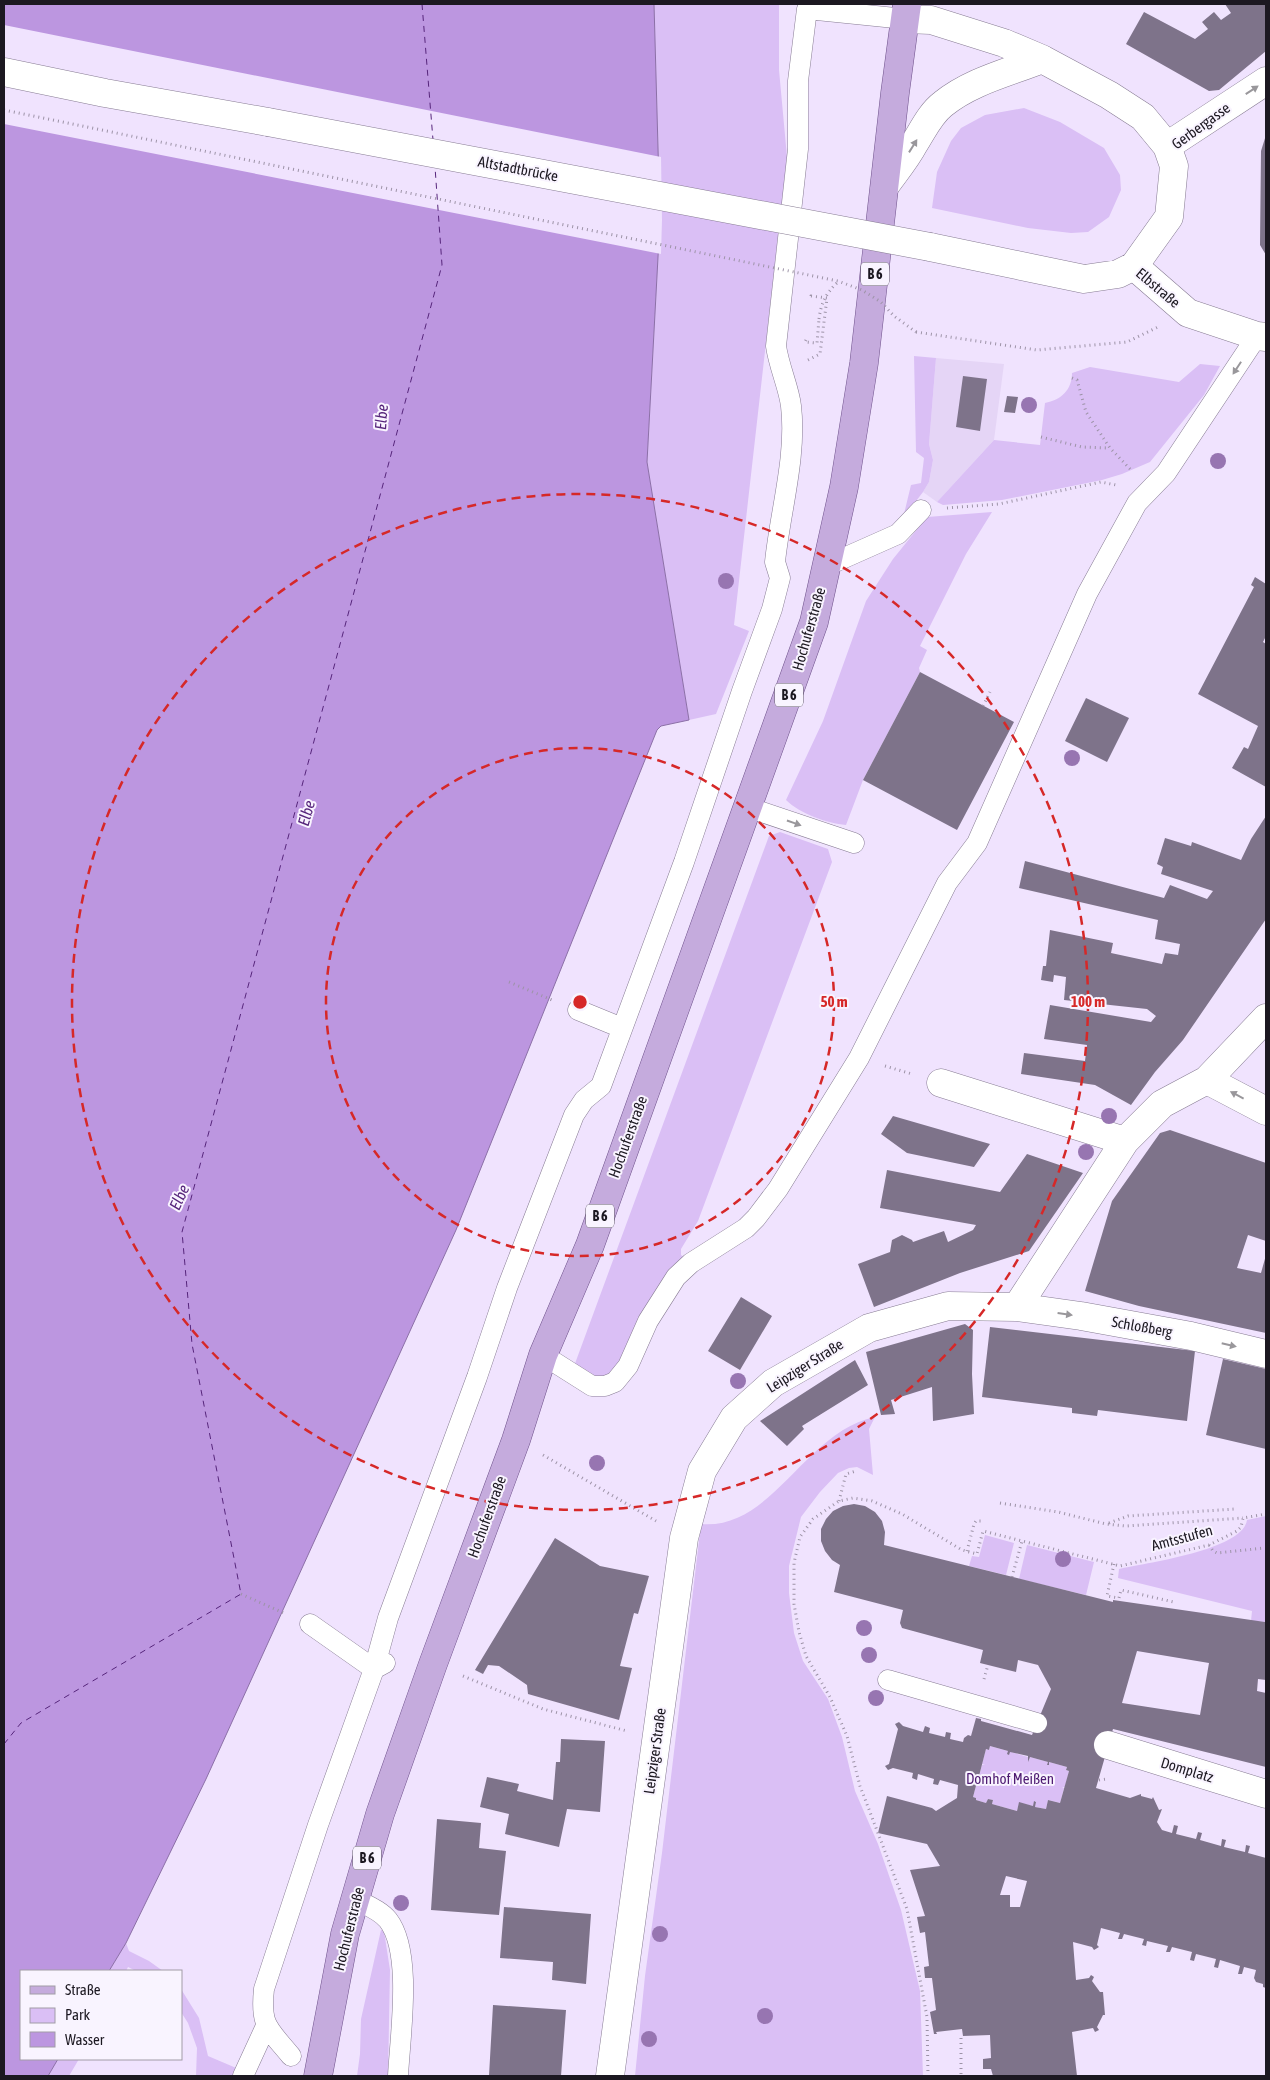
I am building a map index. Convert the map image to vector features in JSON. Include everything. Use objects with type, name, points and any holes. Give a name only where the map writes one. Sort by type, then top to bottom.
[{"type":"main road","name":"B 6","points":[[885,186],[906,11]]},
{"type":"main road","name":"Hochuferstraße","points":[[320,2067],[345,1934],[380,1814],[516,1440],[543,1355],[590,1245],[814,622],[844,487],[864,363],[885,186]]},
{"type":"street","points":[[906,11],[1004,43],[1042,59],[1109,95],[1143,117],[1167,146]]},
{"type":"street","points":[[885,186],[929,119],[942,104],[981,83],[1042,59]]},
{"type":"street","name":"Altstadtbrücke","points":[[4,72],[105,93],[930,247]]},
{"type":"street","name":"Gerbergasse","points":[[1134,266],[1169,217],[1174,166],[1167,146],[1266,81]]},
{"type":"street","name":"Elbstraße","points":[[930,247],[1084,279],[1118,274],[1134,266],[1188,313],[1262,336]]},
{"type":"street","points":[[1017,1307],[1124,1141],[1162,1104],[1207,1080],[1266,1018]]},
{"type":"street","points":[[1207,1080],[1266,1111]]},
{"type":"street","points":[[941,1083],[1124,1141]]},
{"type":"street","name":"Leipziger Straße","points":[[610,2076],[684,1538],[702,1471],[734,1418],[773,1383],[869,1328],[948,1306],[1017,1307]]},
{"type":"street","name":"Schloßberg","points":[[1017,1307],[1081,1316],[1191,1336],[1266,1354]]},
{"type":"street","name":"Domplatz","points":[[1108,1745],[1266,1794]]},
{"type":"lane","points":[[291,2056],[266,2026],[262,2010],[264,1989],[318,1825],[382,1664],[388,1618],[477,1377],[514,1270],[574,1115],[584,1100],[601,1086],[684,862],[772,609],[780,578],[775,562],[792,433],[791,404],[778,364],[776,346],[798,149],[798,81],[807,9],[906,11]]},
{"type":"lane","points":[[543,1355],[592,1386],[605,1386],[615,1382],[628,1366],[648,1321],[676,1277],[691,1263],[746,1228],[768,1204],[838,1095],[859,1058],[947,883],[977,842],[1087,594],[1137,503],[1166,473],[1262,336]]},
{"type":"lane","points":[[826,566],[898,534],[921,510]]},
{"type":"lane","points":[[747,807],[854,843]]},
{"type":"lane","points":[[578,1010],[622,1028]]},
{"type":"lane","points":[[310,1624],[382,1664]]},
{"type":"lane","points":[[888,1680],[1037,1723]]},
{"type":"lane","points":[[356,1898],[387,1919],[400,1945],[403,1976],[398,2076]]},
{"type":"lane","points":[[243,2076],[266,2026]]},
{"type":"path","points":[[4,110],[838,281],[862,290],[881,302],[894,316],[916,332],[1036,350],[1127,342],[1188,313]]},
{"type":"path","points":[[805,342],[817,343],[821,304],[828,291],[838,281]]},
{"type":"path","points":[[803,363],[820,354],[827,298],[811,296]]},
{"type":"path","points":[[1072,378],[1077,380],[1086,412],[1110,448],[1131,469]]},
{"type":"path","points":[[1041,436],[1063,444],[1110,448]]},
{"type":"path","points":[[921,510],[999,504],[1101,482],[1151,490]]},
{"type":"path","points":[[983,706],[990,692]]},
{"type":"path","points":[[509,982],[578,1010]]},
{"type":"path","points":[[859,1058],[941,1083]]},
{"type":"path","points":[[570,1469],[684,1538]]},
{"type":"path","points":[[839,1501],[846,1474],[856,1471]]},
{"type":"path","points":[[928,2076],[927,2018],[907,1909],[860,1786],[847,1736],[830,1697],[806,1656],[799,1632],[794,1604],[794,1563],[800,1537],[813,1519],[839,1501],[853,1498],[872,1501],[902,1514],[967,1551],[977,1554],[983,1531],[1114,1564],[1107,1596],[1119,1598],[1121,1590],[1174,1602]]},
{"type":"path","points":[[1000,1503],[1058,1512],[1106,1524],[1126,1526],[1243,1520],[1266,1514]]},
{"type":"path","points":[[1106,1524],[1128,1516],[1236,1509]]},
{"type":"path","name":"Amtsstufen","points":[[1114,1564],[1120,1566],[1209,1545],[1237,1531],[1242,1527],[1243,1520]]},
{"type":"path","points":[[967,1551],[974,1524],[976,1521],[982,1521]]},
{"type":"path","points":[[1012,1577],[1022,1541]]},
{"type":"path","points":[[1209,1545],[1217,1553],[1264,1548]]},
{"type":"path","points":[[241,1594],[310,1624]]},
{"type":"path","points":[[433,1664],[543,1709],[657,1738]]},
{"type":"path","points":[[961,2038],[961,2076]]},
{"type":"shaded area","points":[[936,358],[1004,364],[994,440],[937,502],[923,492],[929,482],[933,460],[929,444]]},
{"type":"green space","points":[[654,4],[779,4],[779,70],[787,157],[734,625],[749,631],[716,714],[689,720],[647,462],[660,220]]},
{"type":"green space","points":[[1024,108],[1060,122],[1104,148],[1120,175],[1121,190],[1109,217],[1088,232],[1071,233],[1028,228],[932,208],[937,172],[951,141],[961,128],[985,115]]},
{"type":"green space","points":[[914,356],[936,358],[929,444],[933,460],[929,482],[903,518],[911,485],[921,483],[924,458],[916,452]]},
{"type":"green space","points":[[1200,364],[1220,366],[1204,395],[1150,462],[1102,480],[1002,500],[943,505],[937,502],[994,440],[1040,445],[1045,403],[1061,397],[1068,389],[1072,373],[1090,367],[1179,382]]},
{"type":"green space","points":[[992,512],[966,554],[920,646],[927,650],[919,668],[920,672],[863,780],[846,825],[814,817],[799,810],[786,800],[823,721],[866,601],[893,559],[927,517]]},
{"type":"green space","points":[[780,832],[828,849],[832,862],[698,1221],[681,1249],[681,1255],[691,1263],[615,1382],[573,1369],[769,836]]},
{"type":"green space","points":[[875,1417],[869,1429],[873,1475],[857,1467],[838,1473],[820,1492],[801,1517],[789,1566],[789,1593],[794,1633],[803,1661],[828,1699],[842,1737],[855,1791],[878,1844],[901,1910],[920,1991],[923,2076],[635,2076],[645,1976],[662,1853],[701,1524],[726,1522],[749,1512],[769,1496],[828,1440],[850,1426]]},
{"type":"green space","points":[[1266,1516],[1266,1622],[1251,1621],[1252,1611],[1118,1578],[1119,1569],[1192,1554],[1212,1547],[1229,1539],[1241,1530],[1247,1520]]},
{"type":"green space","points":[[985,1535],[1014,1543],[1006,1575],[969,1566],[972,1556],[979,1557]]},
{"type":"green space","points":[[1027,1545],[1094,1562],[1086,1595],[1019,1579]]},
{"type":"green space","name":"Domhof Meißen","points":[[990,1746],[1028,1757],[1028,1760],[1030,1757],[1048,1762],[1048,1765],[1049,1762],[1067,1767],[1066,1770],[1069,1771],[1065,1787],[1062,1787],[1064,1788],[1060,1803],[1048,1800],[1046,1809],[1035,1807],[1035,1801],[1033,1806],[1019,1803],[1017,1811],[992,1804],[993,1800],[988,1799],[986,1803],[976,1800],[973,1797],[977,1782],[980,1783],[978,1780],[982,1765],[985,1765],[982,1764],[986,1749],[989,1750]]},
{"type":"green space","points":[[381,1930],[384,1931],[390,1970],[388,2076],[357,2076],[361,2019]]},
{"type":"green space","points":[[126,1943],[129,1951],[162,1970],[134,1970],[128,1967],[126,1970],[110,1970]]},
{"type":"green space","points":[[182,1991],[199,2018],[208,2056],[255,2076],[196,2076],[197,2048],[188,2023],[182,2014]]},
{"type":"green space","points":[[57,2060],[78,2060],[69,2076],[48,2076]]},
{"type":"water","name":"Elbe","points":[[4,4],[654,4],[660,220],[647,462],[689,720],[661,726],[657,730],[456,1230],[206,1779],[126,1943],[110,1970],[20,1970],[20,2060],[57,2060],[48,2076],[4,2076]]},
{"type":"pier","points":[[4,25],[661,157],[661,254],[4,124]]},
{"type":"building","points":[[1225,4],[1266,4],[1266,51],[1219,90],[1209,91],[1126,44],[1144,12],[1195,39],[1208,29],[1202,22],[1214,12],[1221,20],[1231,13]]},
{"type":"building","points":[[1266,135],[1266,255],[1260,245],[1261,151]]},
{"type":"building","points":[[963,376],[987,379],[980,431],[956,427]]},
{"type":"building","points":[[1007,396],[1018,397],[1015,413],[1004,412]]},
{"type":"building","points":[[1255,577],[1266,584],[1266,636],[1263,642],[1266,644],[1266,787],[1232,768],[1244,747],[1248,749],[1258,726],[1198,694],[1254,587],[1251,585]]},
{"type":"building","points":[[920,672],[1014,722],[957,830],[863,780]]},
{"type":"building","points":[[1086,698],[1129,718],[1107,762],[1065,741]]},
{"type":"building","points":[[1266,816],[1266,919],[1183,1040],[1155,1072],[1131,1105],[1095,1085],[1021,1074],[1024,1053],[1085,1061],[1087,1045],[1044,1039],[1050,1005],[1151,1022],[1156,1016],[1147,1009],[1064,1000],[1066,977],[1054,975],[1053,982],[1041,980],[1043,966],[1046,966],[1050,930],[1113,943],[1111,953],[1162,964],[1165,953],[1178,955],[1180,944],[1155,939],[1158,920],[1019,888],[1025,861],[1164,898],[1170,885],[1207,899],[1213,891],[1161,874],[1163,867],[1157,864],[1165,838],[1191,846],[1192,842],[1241,860],[1251,839]]},
{"type":"building","points":[[893,1116],[990,1144],[974,1167],[907,1153],[881,1134]]},
{"type":"building","points":[[1170,1130],[1266,1163],[1266,1241],[1248,1235],[1237,1268],[1261,1273],[1266,1255],[1266,1333],[1139,1306],[1085,1291],[1112,1201],[1160,1133]]},
{"type":"building","points":[[1027,1154],[1083,1173],[1029,1251],[960,1273],[874,1307],[858,1264],[890,1252],[892,1240],[902,1235],[913,1242],[944,1231],[948,1242],[973,1230],[976,1225],[880,1208],[887,1170],[1000,1192]]},
{"type":"building","points":[[741,1297],[772,1316],[740,1370],[708,1351]]},
{"type":"building","points":[[965,1324],[973,1330],[972,1374],[974,1414],[933,1421],[932,1387],[891,1400],[895,1414],[881,1415],[866,1352]]},
{"type":"building","points":[[990,1327],[1195,1351],[1187,1421],[1098,1410],[1097,1416],[1072,1413],[1072,1408],[982,1397]]},
{"type":"building","points":[[1223,1359],[1266,1369],[1266,1449],[1206,1435]]},
{"type":"building","points":[[855,1360],[868,1385],[802,1426],[804,1429],[787,1446],[760,1421]]},
{"type":"building","points":[[854,1504],[865,1506],[875,1512],[882,1521],[885,1532],[884,1545],[1113,1602],[1113,1600],[1265,1622],[1266,1680],[1258,1679],[1257,1691],[1266,1693],[1266,1767],[1113,1729],[1096,1788],[1130,1798],[1141,1794],[1141,1796],[1152,1799],[1153,1797],[1159,1810],[1162,1809],[1157,1822],[1162,1830],[1172,1833],[1174,1825],[1178,1826],[1176,1834],[1196,1839],[1198,1832],[1202,1833],[1200,1840],[1221,1846],[1222,1839],[1226,1840],[1224,1847],[1245,1852],[1246,1845],[1250,1846],[1248,1853],[1266,1858],[1266,1988],[1263,1987],[1263,1984],[1256,1982],[1254,1978],[1256,1970],[1244,1967],[1242,1974],[1238,1974],[1240,1966],[1220,1960],[1218,1968],[1214,1967],[1216,1959],[1196,1954],[1194,1961],[1190,1960],[1192,1952],[1172,1947],[1170,1952],[1166,1952],[1168,1946],[1147,1941],[1146,1946],[1142,1945],[1144,1939],[1124,1934],[1122,1939],[1118,1939],[1120,1933],[1101,1928],[1097,1945],[1099,1947],[1094,1950],[1092,1947],[1073,1942],[1076,1980],[1089,1978],[1091,1975],[1094,1977],[1092,1981],[1100,1992],[1103,1992],[1105,2015],[1103,2015],[1097,2027],[1099,2030],[1095,2032],[1093,2028],[1072,2032],[1077,2076],[993,2076],[991,2069],[983,2069],[983,2059],[991,2058],[990,2035],[963,2036],[962,2029],[936,2032],[937,2034],[934,2034],[930,2012],[936,2010],[932,1978],[925,1978],[924,1967],[929,1966],[925,1932],[920,1933],[917,1917],[925,1916],[910,1870],[940,1866],[927,1844],[878,1833],[887,1796],[932,1808],[936,1811],[957,1798],[958,1785],[940,1780],[938,1785],[933,1784],[934,1779],[918,1774],[917,1780],[912,1778],[913,1773],[893,1768],[888,1770],[885,1766],[889,1764],[898,1729],[895,1724],[899,1722],[903,1726],[923,1732],[925,1726],[930,1728],[929,1733],[945,1737],[946,1732],[951,1733],[950,1739],[963,1742],[964,1738],[968,1735],[971,1736],[976,1718],[1032,1735],[1051,1689],[1038,1665],[1018,1660],[1016,1672],[980,1663],[983,1650],[902,1628],[900,1623],[903,1610],[834,1592],[840,1565],[832,1560],[825,1551],[821,1541],[821,1529],[833,1511],[843,1506]],"holes":[[[1137,1651],[1209,1663],[1200,1715],[1122,1703]],[[990,1746],[1008,1751],[1007,1754],[1009,1755],[1010,1752],[1028,1756],[1028,1762],[1030,1757],[1048,1762],[1047,1765],[1049,1765],[1049,1762],[1067,1767],[1066,1770],[1069,1771],[1060,1803],[1048,1800],[1046,1809],[1035,1807],[1036,1802],[1034,1801],[1033,1806],[1019,1802],[1017,1811],[992,1804],[993,1800],[988,1799],[986,1803],[976,1800],[973,1797],[977,1782],[980,1783],[981,1781],[978,1780],[986,1749],[989,1750]],[[1006,1876],[1027,1881],[1020,1907],[1010,1907],[1010,1895],[1000,1895]]]},
{"type":"building","points":[[555,1538],[600,1566],[649,1576],[638,1614],[634,1613],[620,1666],[632,1668],[619,1720],[528,1694],[527,1685],[499,1666],[488,1665],[483,1674],[475,1670]]},
{"type":"building","points":[[561,1739],[605,1741],[600,1812],[567,1809],[559,1847],[505,1834],[509,1814],[480,1807],[487,1777],[519,1784],[517,1791],[553,1800],[556,1762],[560,1762]]},
{"type":"building","points":[[437,1819],[481,1823],[479,1848],[506,1851],[499,1915],[431,1910]]},
{"type":"building","points":[[504,1907],[591,1914],[586,1984],[552,1980],[553,1962],[500,1958]]},
{"type":"building","points":[[493,2005],[566,2010],[561,2076],[489,2076]]},
{"type":"ferry route","points":[[422,4],[433,140]]},
{"type":"ferry route","points":[[4,1744],[21,1723],[241,1594],[192,1344],[182,1232],[442,265],[435,167]]}]
